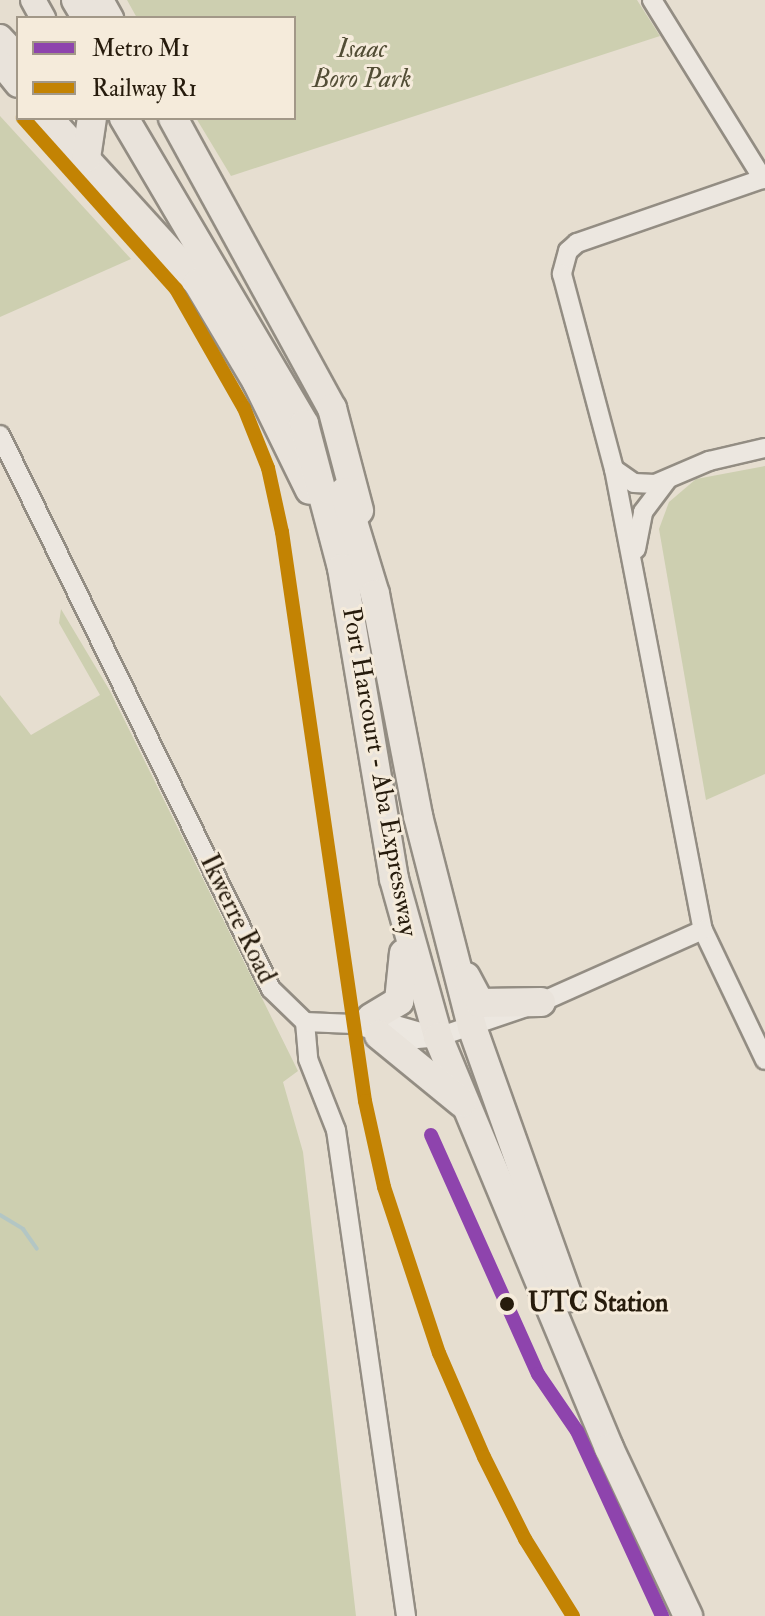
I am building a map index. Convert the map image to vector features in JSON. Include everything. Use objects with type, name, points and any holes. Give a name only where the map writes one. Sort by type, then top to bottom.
[{"type":"highway","points":[[50,120],[198,283],[257,382],[342,568]]},
{"type":"highway","points":[[86,158],[92,120]]},
{"type":"highway","name":"Port Harcourt - Aba Expressway","points":[[125,120],[276,358],[321,421],[375,594],[418,816],[472,1027],[523,1166],[533,1209],[645,1484],[709,1616]]},
{"type":"highway","name":"Port Harcourt - Aba Expressway","points":[[147,120],[276,358],[304,424],[342,568],[394,879],[438,1037],[463,1104],[638,1515],[688,1616]]},
{"type":"highway","points":[[174,120],[332,408],[375,594]]},
{"type":"highway","points":[[394,879],[449,1012],[472,1027]]},
{"type":"highway","points":[[405,924],[399,1001],[368,1026],[463,1104]]},
{"type":"highway","points":[[450,940],[480,1003],[541,1002]]},
{"type":"highway","points":[[487,1069],[494,1031],[503,1017]]},
{"type":"highway","points":[[438,1037],[466,1060],[533,1209]]},
{"type":"main road","points":[[0,37],[16,54]]},
{"type":"main road","points":[[0,63],[16,83]]},
{"type":"street","points":[[652,0],[764,178],[596,235],[568,251],[562,274],[614,469],[703,930],[765,1060]]},
{"type":"street","name":"Ikwerre Road","points":[[2,446],[271,989],[305,1022]]},
{"type":"street","points":[[614,469],[644,485],[709,461],[765,448]]},
{"type":"street","points":[[634,568],[643,512],[670,477]]},
{"type":"street","points":[[406,1616],[336,1130],[308,1059],[305,1022],[368,1026],[420,1040],[438,1037],[541,1002],[703,930]]},
{"type":"green space","name":"Isaac Boro Park","points":[[127,0],[637,0],[660,36],[231,176],[197,120],[296,120],[296,16],[136,16]]},
{"type":"green space","points":[[0,116],[131,259],[0,317]]},
{"type":"green space","points":[[765,466],[765,774],[706,800],[659,529],[669,502],[696,479]]},
{"type":"green space","points":[[61,609],[110,691],[298,1071],[283,1082],[303,1152],[356,1616],[0,1616],[0,695],[31,735],[100,695],[59,623]]},
{"type":"waterway","points":[[0,1215],[23,1229],[37,1249]]},
{"type":"metro line","name":"M1","points":[[431,1135],[538,1374],[577,1431],[662,1616]]},
{"type":"rail line","name":"R1","points":[[25,120],[176,289],[244,408],[268,468],[282,532],[365,1101],[384,1187],[439,1353],[484,1457],[525,1539],[573,1616]]},
{"type":"place","name":"UTC Station","points":[[507,1304]]}]
